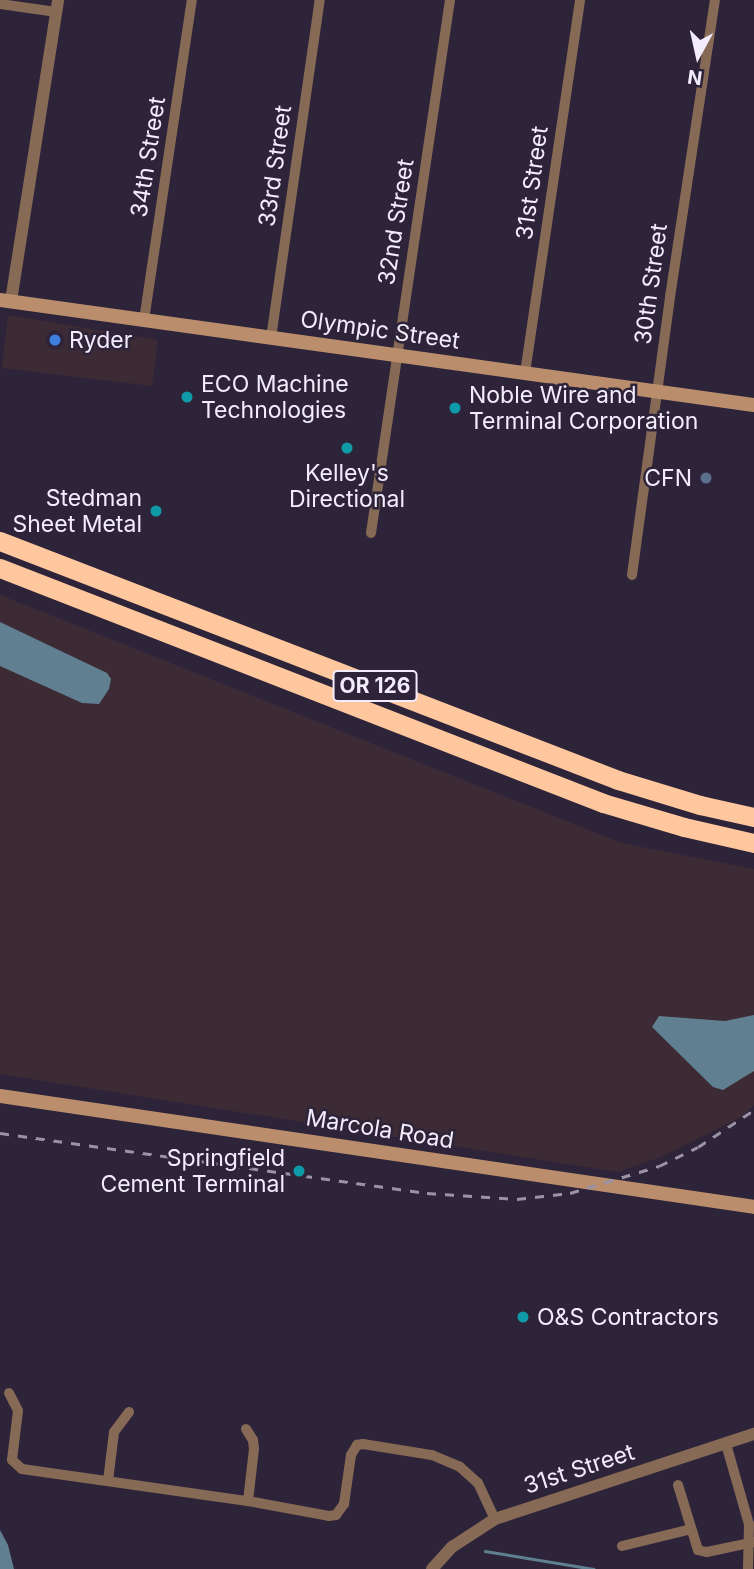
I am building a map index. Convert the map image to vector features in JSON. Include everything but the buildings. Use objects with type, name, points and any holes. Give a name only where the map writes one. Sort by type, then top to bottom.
[{"type":"highway","name":"OR 126","points":[[0,541],[618,780],[700,805],[754,817]]},
{"type":"highway","name":"OR 126","points":[[0,568],[603,803],[684,827],[754,842]]},
{"type":"main road","name":"Olympic Street","points":[[6,301],[754,405]]},
{"type":"main road","name":"Marcola Road","points":[[0,1096],[754,1207]]},
{"type":"street","name":"34th Street","points":[[144,320],[192,0]]},
{"type":"street","name":"33rd Street","points":[[271,338],[320,0]]},
{"type":"street","name":"32nd Street","points":[[371,533],[450,0]]},
{"type":"street","name":"31st Street","points":[[525,373],[580,0]]},
{"type":"street","name":"30th Street","points":[[632,575],[715,0]]},
{"type":"street","points":[[0,4],[57,6],[6,301]]},
{"type":"street","points":[[9,1393],[18,1410],[12,1453],[16,1466],[336,1515],[344,1504],[351,1455],[358,1445],[405,1450],[432,1455],[460,1467],[478,1483],[495,1519]]},
{"type":"street","points":[[107,1480],[114,1432],[129,1412]]},
{"type":"street","points":[[246,1429],[251,1434],[254,1449],[248,1501]]},
{"type":"street","name":"31st Street","points":[[432,1569],[452,1547],[495,1519],[754,1434]]},
{"type":"street","points":[[726,1444],[753,1542],[748,1569]]},
{"type":"street","points":[[678,1485],[696,1545],[702,1552],[753,1542]]},
{"type":"street","points":[[622,1546],[691,1529]]},
{"type":"shaded area","points":[[8,315],[158,340],[152,386],[2,368]]},
{"type":"shaded area","points":[[0,595],[621,843],[754,869],[754,1105],[741,1117],[661,1157],[617,1172],[0,1074]]},
{"type":"water","points":[[0,622],[107,673],[111,679],[109,689],[99,704],[82,703],[0,666]]},
{"type":"water","points":[[754,1015],[754,1071],[723,1090],[713,1087],[652,1027],[659,1016],[725,1021]]},
{"type":"water","points":[[0,1530],[8,1545],[14,1569],[0,1569]]},
{"type":"waterway","points":[[485,1551],[594,1569]]},
{"type":"railway","points":[[0,1133],[427,1193],[517,1199],[570,1193],[659,1166],[698,1147],[754,1110]]},
{"type":"place","name":"Ryder","points":[[55,340]]},
{"type":"place","name":"ECO Machine Technologies","points":[[187,397]]},
{"type":"place","name":"Noble Wire and Terminal Corporation","points":[[455,408]]},
{"type":"place","name":"Kelley's Directional","points":[[347,448]]},
{"type":"place","name":"CFN","points":[[706,478]]},
{"type":"place","name":"Stedman Sheet Metal","points":[[156,511]]},
{"type":"place","name":"Springfield Cement Terminal","points":[[299,1171]]},
{"type":"place","name":"O&S Contractors","points":[[523,1317]]}]
